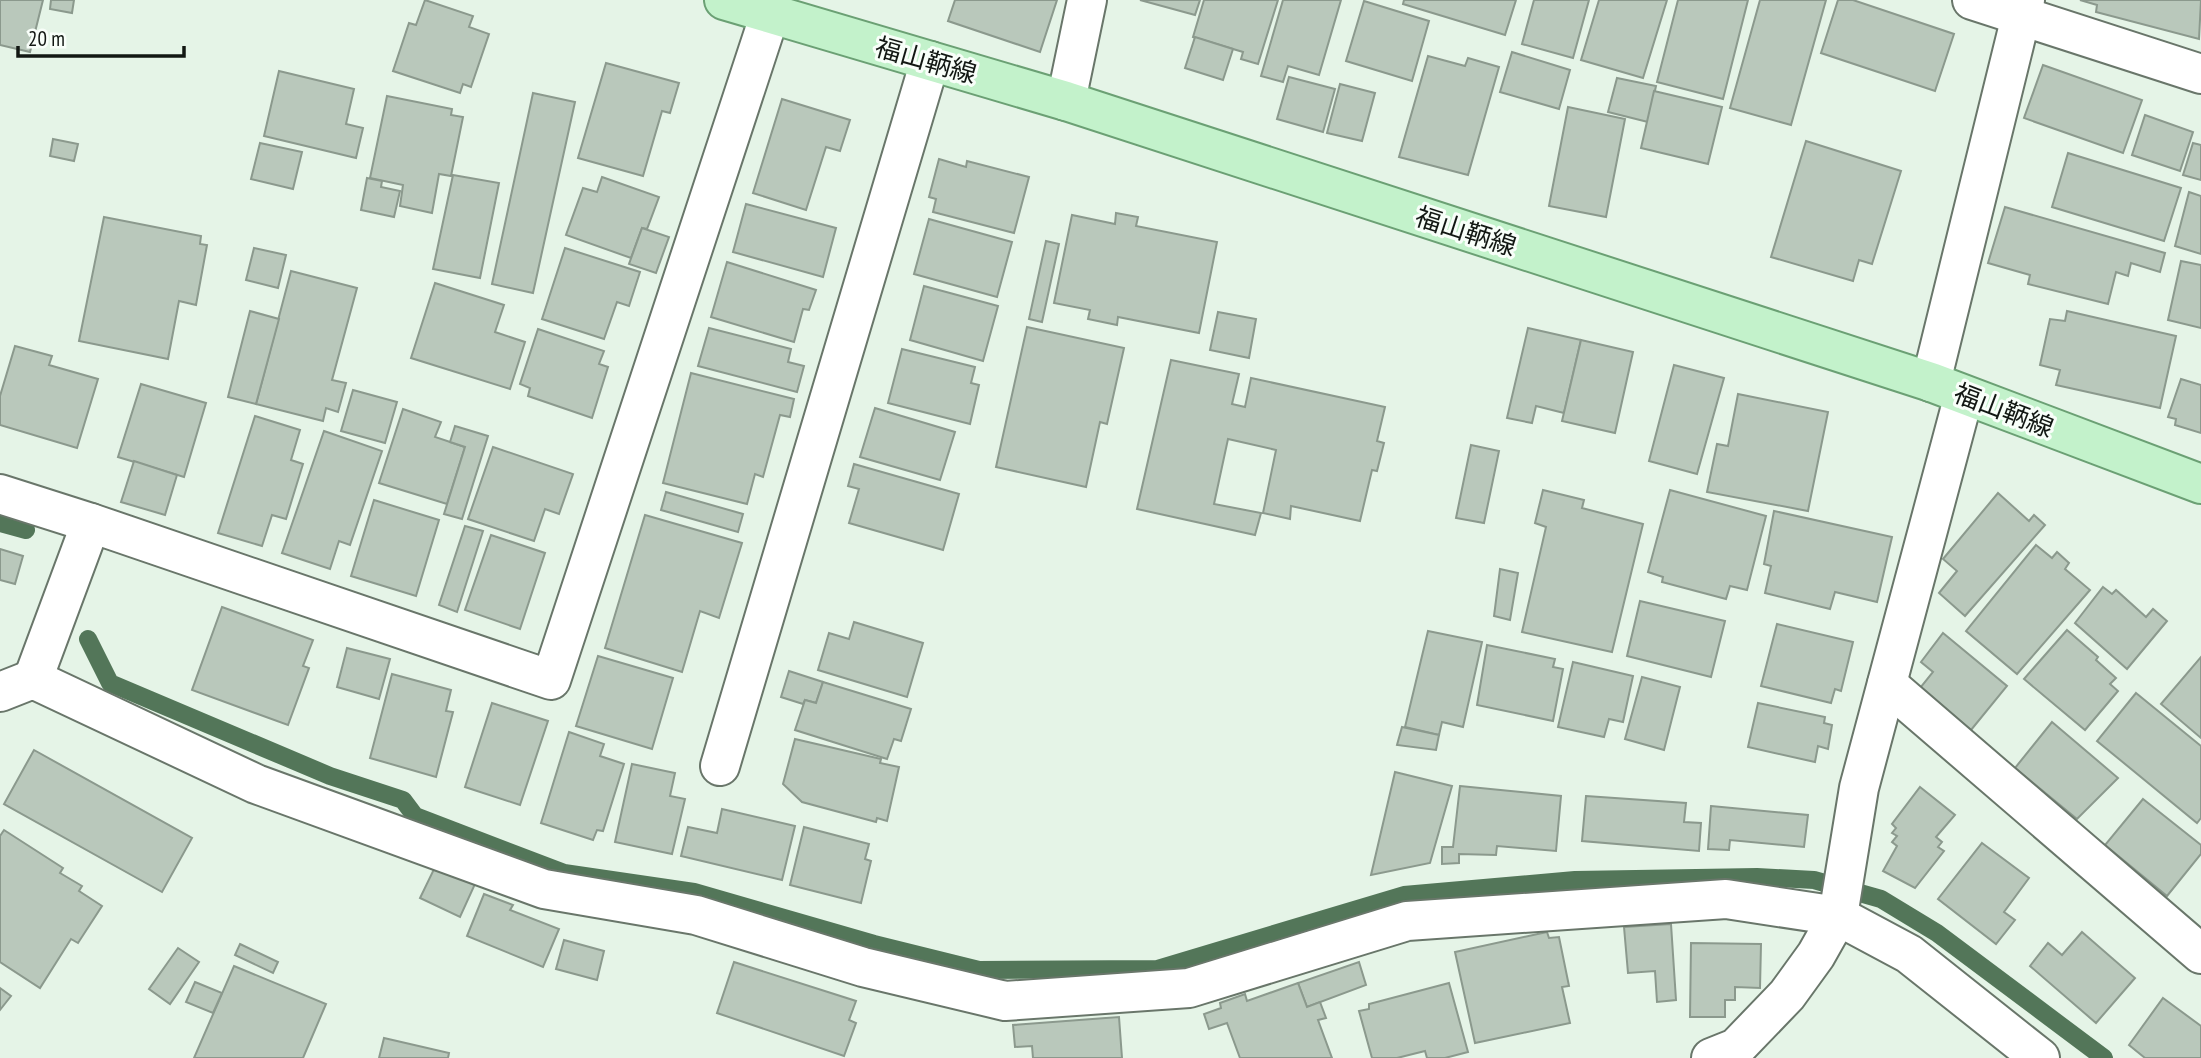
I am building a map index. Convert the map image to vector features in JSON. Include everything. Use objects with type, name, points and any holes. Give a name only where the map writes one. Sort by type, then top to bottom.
[{"type":"main road","name":"福山鞆線","points":[[744,5],[1066,101],[1947,389],[2201,484]]},
{"type":"street","points":[[1066,101],[1087,0]]},
{"type":"street","points":[[1972,0],[2023,8],[2201,74]]},
{"type":"street","points":[[0,494],[551,680],[744,5]]},
{"type":"street","points":[[1711,1058],[1736,1048],[1787,995],[1816,955],[1841,898],[1859,788],[1887,684],[2023,8]]},
{"type":"street","points":[[720,766],[930,61]]},
{"type":"street","points":[[92,523],[17,685],[257,784],[544,889],[696,915],[863,967],[1005,1000],[1189,988],[1407,921],[1726,899],[1841,898],[2040,1058]]},
{"type":"street","points":[[1887,684],[2201,954]]},
{"type":"building","points":[[0,0],[43,0],[30,52],[0,45]]},
{"type":"building","points":[[51,0],[74,0],[72,13],[50,9]]},
{"type":"building","points":[[425,0],[473,16],[469,27],[489,34],[471,87],[463,84],[460,93],[393,71],[409,23],[416,25]]},
{"type":"building","points":[[955,0],[1057,0],[1040,52],[948,21]]},
{"type":"building","points":[[1140,0],[1200,0],[1195,15]]},
{"type":"building","points":[[1204,0],[1278,0],[1258,64],[1241,59],[1243,52],[1193,37]]},
{"type":"building","points":[[1283,0],[1341,0],[1319,75],[1288,66],[1283,82],[1261,76]]},
{"type":"building","points":[[1404,0],[1516,0],[1505,35],[1403,4]]},
{"type":"building","points":[[1534,0],[1589,0],[1573,58],[1522,44]]},
{"type":"building","points":[[1599,0],[1667,0],[1643,78],[1581,60]]},
{"type":"building","points":[[1678,0],[1748,0],[1723,99],[1657,82]]},
{"type":"building","points":[[1760,0],[1826,0],[1791,125],[1730,108]]},
{"type":"building","points":[[1838,0],[1853,0],[1954,34],[1935,91],[1821,53]]},
{"type":"building","points":[[2080,0],[2201,0],[2199,39],[2096,12],[2097,5]]},
{"type":"building","points":[[1364,1],[1429,21],[1412,81],[1346,61]]},
{"type":"building","points":[[1195,37],[1233,49],[1223,80],[1185,68]]},
{"type":"building","points":[[1512,52],[1570,70],[1559,109],[1500,92]]},
{"type":"building","points":[[1428,56],[1465,66],[1468,58],[1499,67],[1468,175],[1399,157]]},
{"type":"building","points":[[606,63],[679,83],[670,113],[662,111],[643,176],[578,158]]},
{"type":"building","points":[[2043,65],[2142,100],[2123,153],[2024,118]]},
{"type":"building","points":[[279,71],[354,89],[346,124],[363,128],[356,158],[264,136]]},
{"type":"building","points":[[1289,77],[1335,89],[1323,132],[1277,119]]},
{"type":"building","points":[[1617,78],[1656,86],[1648,122],[1608,112]]},
{"type":"building","points":[[1340,84],[1375,93],[1362,141],[1327,133]]},
{"type":"building","points":[[1654,91],[1722,107],[1708,164],[1641,148]]},
{"type":"building","points":[[533,93],[575,102],[533,293],[492,284]]},
{"type":"building","points":[[387,96],[452,109],[451,115],[463,117],[451,176],[439,174],[432,213],[400,206],[403,185],[370,178]]},
{"type":"building","points":[[782,99],[850,120],[840,151],[826,147],[806,210],[753,193]]},
{"type":"building","points":[[1568,107],[1625,119],[1606,217],[1549,206]]},
{"type":"building","points":[[2145,115],[2193,132],[2180,171],[2132,155]]},
{"type":"building","points":[[53,139],[78,144],[74,161],[50,156]]},
{"type":"building","points":[[1806,141],[1901,171],[1872,264],[1859,260],[1853,281],[1771,257]]},
{"type":"building","points":[[260,143],[302,152],[293,189],[251,179]]},
{"type":"building","points":[[2193,143],[2201,145],[2201,180],[2183,175]]},
{"type":"building","points":[[2068,153],[2181,188],[2164,241],[2052,207]]},
{"type":"building","points":[[939,159],[966,167],[967,161],[1029,177],[1014,233],[933,212],[936,199],[929,197]]},
{"type":"building","points":[[453,175],[499,183],[480,278],[433,269]]},
{"type":"building","points":[[602,177],[659,197],[647,229],[642,228],[631,258],[566,235],[583,188],[597,192]]},
{"type":"building","points":[[367,178],[382,181],[381,187],[400,191],[394,217],[361,210]]},
{"type":"building","points":[[2189,192],[2201,196],[2201,254],[2175,246]]},
{"type":"building","points":[[746,204],[836,228],[823,277],[733,252]]},
{"type":"building","points":[[2005,207],[2165,253],[2160,272],[2131,263],[2128,276],[2116,272],[2108,304],[2028,284],[2030,275],[1988,263]]},
{"type":"building","points":[[1116,213],[1138,217],[1136,226],[1217,242],[1199,333],[1118,317],[1117,325],[1088,319],[1090,310],[1054,303],[1072,215],[1115,224]]},
{"type":"building","points":[[104,217],[201,236],[200,244],[207,245],[196,305],[179,301],[168,359],[79,341]]},
{"type":"building","points":[[929,219],[1012,242],[997,297],[914,274]]},
{"type":"building","points":[[642,228],[669,237],[656,273],[629,264]]},
{"type":"building","points":[[1046,241],[1059,244],[1042,322],[1029,319]]},
{"type":"building","points":[[254,248],[286,255],[278,288],[246,280]]},
{"type":"building","points":[[565,248],[640,272],[629,306],[617,302],[604,339],[542,319]]},
{"type":"building","points":[[2181,261],[2201,265],[2201,328],[2168,320]]},
{"type":"building","points":[[727,262],[816,290],[809,310],[803,309],[794,342],[711,317]]},
{"type":"building","points":[[291,271],[357,288],[332,380],[346,383],[338,412],[326,408],[323,421],[256,404]]},
{"type":"building","points":[[435,283],[504,305],[495,332],[525,342],[510,389],[411,358]]},
{"type":"building","points":[[924,286],[998,306],[983,361],[910,340]]},
{"type":"building","points":[[250,311],[279,319],[256,404],[228,397]]},
{"type":"building","points":[[2067,311],[2176,336],[2160,408],[2056,385],[2060,370],[2040,365],[2050,319],[2065,321]]},
{"type":"building","points":[[1218,312],[1256,319],[1249,358],[1210,350]]},
{"type":"building","points":[[1027,327],[1124,348],[1107,424],[1100,422],[1086,487],[996,467]]},
{"type":"building","points":[[709,328],[791,349],[788,362],[804,366],[797,392],[698,366]]},
{"type":"building","points":[[1528,328],[1581,340],[1564,413],[1536,406],[1532,423],[1507,418]]},
{"type":"building","points":[[538,329],[604,351],[599,364],[608,367],[592,418],[528,396],[530,388],[520,384]]},
{"type":"building","points":[[1581,340],[1633,352],[1615,433],[1562,421]]},
{"type":"building","points":[[15,346],[52,356],[49,365],[98,379],[77,448],[0,425],[0,396]]},
{"type":"building","points":[[902,349],[975,367],[971,383],[979,385],[970,424],[888,403]]},
{"type":"building","points":[[1171,360],[1239,374],[1232,404],[1245,407],[1251,378],[1385,407],[1377,441],[1384,443],[1377,471],[1372,470],[1360,521],[1291,506],[1290,519],[1263,513],[1276,450],[1228,439],[1214,504],[1261,513],[1255,535],[1137,509]]},
{"type":"building","points":[[1674,365],[1724,378],[1697,474],[1649,461]]},
{"type":"building","points":[[691,373],[794,399],[790,417],[780,415],[763,477],[755,474],[747,504],[663,483]]},
{"type":"building","points":[[2181,379],[2201,385],[2201,433],[2175,425],[2176,419],[2168,417]]},
{"type":"building","points":[[141,384],[206,403],[184,477],[118,457]]},
{"type":"building","points":[[353,390],[397,402],[385,443],[341,431]]},
{"type":"building","points":[[1738,394],[1828,412],[1808,511],[1707,492],[1717,444],[1728,446]]},
{"type":"building","points":[[875,408],[955,432],[940,480],[860,457]]},
{"type":"building","points":[[403,409],[441,422],[435,437],[465,447],[447,504],[379,483]]},
{"type":"building","points":[[255,416],[300,430],[291,460],[303,464],[286,519],[272,515],[262,546],[218,533]]},
{"type":"building","points":[[455,426],[488,436],[462,519],[444,514],[465,447],[450,442]]},
{"type":"building","points":[[324,431],[382,451],[350,545],[339,541],[330,569],[282,553]]},
{"type":"building","points":[[1471,445],[1499,451],[1484,523],[1456,518]]},
{"type":"building","points":[[493,447],[573,474],[559,514],[545,509],[534,541],[468,519]]},
{"type":"building","points":[[134,461],[177,475],[165,515],[121,502]]},
{"type":"building","points":[[854,464],[959,494],[943,550],[849,523],[859,489],[848,486]]},
{"type":"building","points":[[1543,490],[1584,500],[1582,508],[1643,524],[1612,652],[1522,632],[1546,527],[1535,523]]},
{"type":"building","points":[[1670,490],[1766,516],[1747,590],[1730,586],[1726,599],[1662,582],[1663,577],[1648,572]]},
{"type":"building","points":[[666,492],[743,514],[738,532],[661,510]]},
{"type":"building","points":[[1998,493],[2029,521],[2034,515],[2045,525],[1965,616],[1939,593],[1957,571],[1943,559]]},
{"type":"building","points":[[374,500],[439,520],[416,596],[351,576]]},
{"type":"building","points":[[1774,511],[1892,537],[1877,602],[1835,592],[1830,609],[1765,593],[1771,566],[1764,564]]},
{"type":"building","points":[[645,515],[742,543],[719,618],[700,611],[682,672],[605,648]]},
{"type":"building","points":[[465,526],[483,531],[457,612],[439,605]]},
{"type":"building","points":[[491,535],[545,553],[520,629],[465,610]]},
{"type":"building","points":[[2036,545],[2052,558],[2057,552],[2069,563],[2065,569],[2090,590],[2017,674],[1966,631]]},
{"type":"building","points":[[0,549],[23,556],[15,584],[0,580]]},
{"type":"building","points":[[1500,569],[1518,573],[1510,620],[1494,616]]},
{"type":"building","points":[[2103,587],[2112,594],[2116,590],[2146,617],[2153,609],[2167,621],[2127,669],[2075,623]]},
{"type":"building","points":[[1640,601],[1725,621],[1711,677],[1627,656]]},
{"type":"building","points":[[222,607],[313,640],[303,666],[309,668],[288,725],[192,690]]},
{"type":"building","points":[[854,622],[923,643],[907,697],[818,670],[829,633],[849,639]]},
{"type":"building","points":[[1777,624],[1853,642],[1841,691],[1835,689],[1831,703],[1761,686]]},
{"type":"building","points":[[2067,630],[2098,657],[2096,660],[2116,678],[2110,684],[2118,691],[2085,730],[2024,679]]},
{"type":"building","points":[[1428,631],[1482,642],[1463,727],[1442,722],[1439,735],[1405,727]]},
{"type":"building","points":[[1943,633],[2007,686],[1971,730],[1920,688],[1933,672],[1921,662]]},
{"type":"building","points":[[1487,645],[1555,659],[1553,667],[1563,669],[1553,721],[1477,705]]},
{"type":"building","points":[[347,648],[390,659],[379,699],[337,687]]},
{"type":"building","points":[[598,656],[673,678],[652,749],[576,726]]},
{"type":"building","points":[[2201,657],[2201,738],[2161,704]]},
{"type":"building","points":[[1573,662],[1633,676],[1623,722],[1609,719],[1604,737],[1558,727]]},
{"type":"building","points":[[789,671],[823,682],[816,703],[805,700],[803,704],[781,697]]},
{"type":"building","points":[[392,674],[451,690],[446,711],[453,712],[436,777],[370,758]]},
{"type":"building","points":[[1642,677],[1680,687],[1664,750],[1625,739]]},
{"type":"building","points":[[823,682],[911,709],[901,741],[894,739],[887,759],[795,730],[805,700],[816,703]]},
{"type":"building","points":[[2136,693],[2201,746],[2201,818],[2197,823],[2097,741]]},
{"type":"building","points":[[492,703],[548,721],[520,805],[465,787]]},
{"type":"building","points":[[1758,703],[1825,717],[1824,723],[1832,725],[1828,749],[1818,746],[1815,762],[1748,747]]},
{"type":"building","points":[[2052,722],[2118,778],[2077,819],[2015,768]]},
{"type":"building","points":[[1402,727],[1439,735],[1436,750],[1397,745]]},
{"type":"building","points":[[569,732],[604,744],[600,756],[624,764],[603,831],[597,830],[593,840],[541,823]]},
{"type":"building","points":[[795,739],[881,759],[880,763],[899,767],[887,821],[877,818],[876,822],[802,802],[783,784]]},
{"type":"building","points":[[34,750],[192,838],[162,892],[4,804]]},
{"type":"building","points":[[632,764],[675,773],[670,796],[685,799],[672,854],[615,842]]},
{"type":"building","points":[[1395,772],[1452,786],[1430,863],[1371,875]]},
{"type":"building","points":[[1460,786],[1561,796],[1556,851],[1497,846],[1496,855],[1459,854],[1459,863],[1442,864],[1442,847],[1453,847]]},
{"type":"building","points":[[1920,787],[1955,815],[1936,837],[1942,842],[1938,847],[1944,851],[1915,888],[1883,871],[1897,846],[1892,842],[1897,836],[1892,833],[1896,828],[1892,824]]},
{"type":"building","points":[[1586,796],[1686,803],[1684,822],[1701,823],[1699,851],[1582,841]]},
{"type":"building","points":[[2143,799],[2201,845],[2201,854],[2167,896],[2105,845]]},
{"type":"building","points":[[1711,806],[1808,815],[1804,847],[1730,840],[1729,850],[1708,849]]},
{"type":"building","points":[[722,809],[795,826],[782,880],[681,856],[688,827],[717,833]]},
{"type":"building","points":[[804,827],[869,844],[865,859],[871,861],[861,903],[790,885]]},
{"type":"building","points":[[4,830],[63,868],[60,873],[82,886],[79,891],[102,906],[78,943],[71,939],[40,988],[0,962],[0,836]]},
{"type":"building","points":[[1982,843],[2029,878],[2004,912],[2015,920],[1996,944],[1938,899]]},
{"type":"building","points":[[436,865],[475,884],[460,917],[420,898]]},
{"type":"building","points":[[484,894],[513,905],[510,910],[559,929],[543,967],[467,936]]},
{"type":"building","points":[[1671,924],[1676,1000],[1657,1002],[1655,971],[1628,973],[1624,927]]},
{"type":"building","points":[[1547,932],[1549,938],[1559,937],[1569,986],[1562,987],[1570,1023],[1475,1043],[1455,952]]},
{"type":"building","points":[[2082,932],[2135,978],[2096,1023],[2030,966],[2048,943],[2062,955]]},
{"type":"building","points":[[564,940],[604,951],[597,980],[556,969]]},
{"type":"building","points":[[1691,943],[1761,944],[1760,988],[1735,987],[1735,1000],[1725,1000],[1725,1017],[1690,1017]]},
{"type":"building","points":[[240,944],[278,962],[273,973],[235,955]]},
{"type":"building","points":[[178,948],[199,962],[170,1004],[149,989]]},
{"type":"building","points":[[734,962],[856,1001],[849,1020],[856,1023],[844,1056],[717,1013]]},
{"type":"building","points":[[1359,962],[1366,985],[1307,1007],[1298,983]]},
{"type":"building","points":[[234,966],[326,1004],[303,1058],[194,1058]]},
{"type":"building","points":[[195,982],[222,993],[213,1013],[186,1002]]},
{"type":"building","points":[[1298,983],[1307,1007],[1320,1002],[1326,1018],[1318,1020],[1332,1058],[1240,1058],[1227,1023],[1209,1029],[1204,1014],[1221,1008],[1220,1003],[1245,994],[1247,1001]]},
{"type":"building","points":[[1449,983],[1468,1052],[1445,1058],[1427,1058],[1425,1051],[1397,1058],[1372,1058],[1359,1011],[1369,1009],[1369,1004]]},
{"type":"building","points":[[0,988],[11,996],[0,1010]]},
{"type":"building","points":[[2163,998],[2201,1026],[2201,1058],[2145,1058],[2129,1045]]},
{"type":"building","points":[[1119,1017],[1122,1058],[1033,1058],[1032,1046],[1015,1047],[1013,1025]]},
{"type":"building","points":[[384,1038],[449,1053],[448,1058],[379,1058]]},
{"type":"waterway","points":[[0,523],[26,530]]},
{"type":"waterway","points":[[88,639],[110,683],[330,776],[403,800],[415,816],[564,873],[694,892],[874,944],[979,970],[1157,969],[1404,895],[1575,880],[1757,877],[1814,880],[1881,899],[1937,933],[2104,1058]]}]
